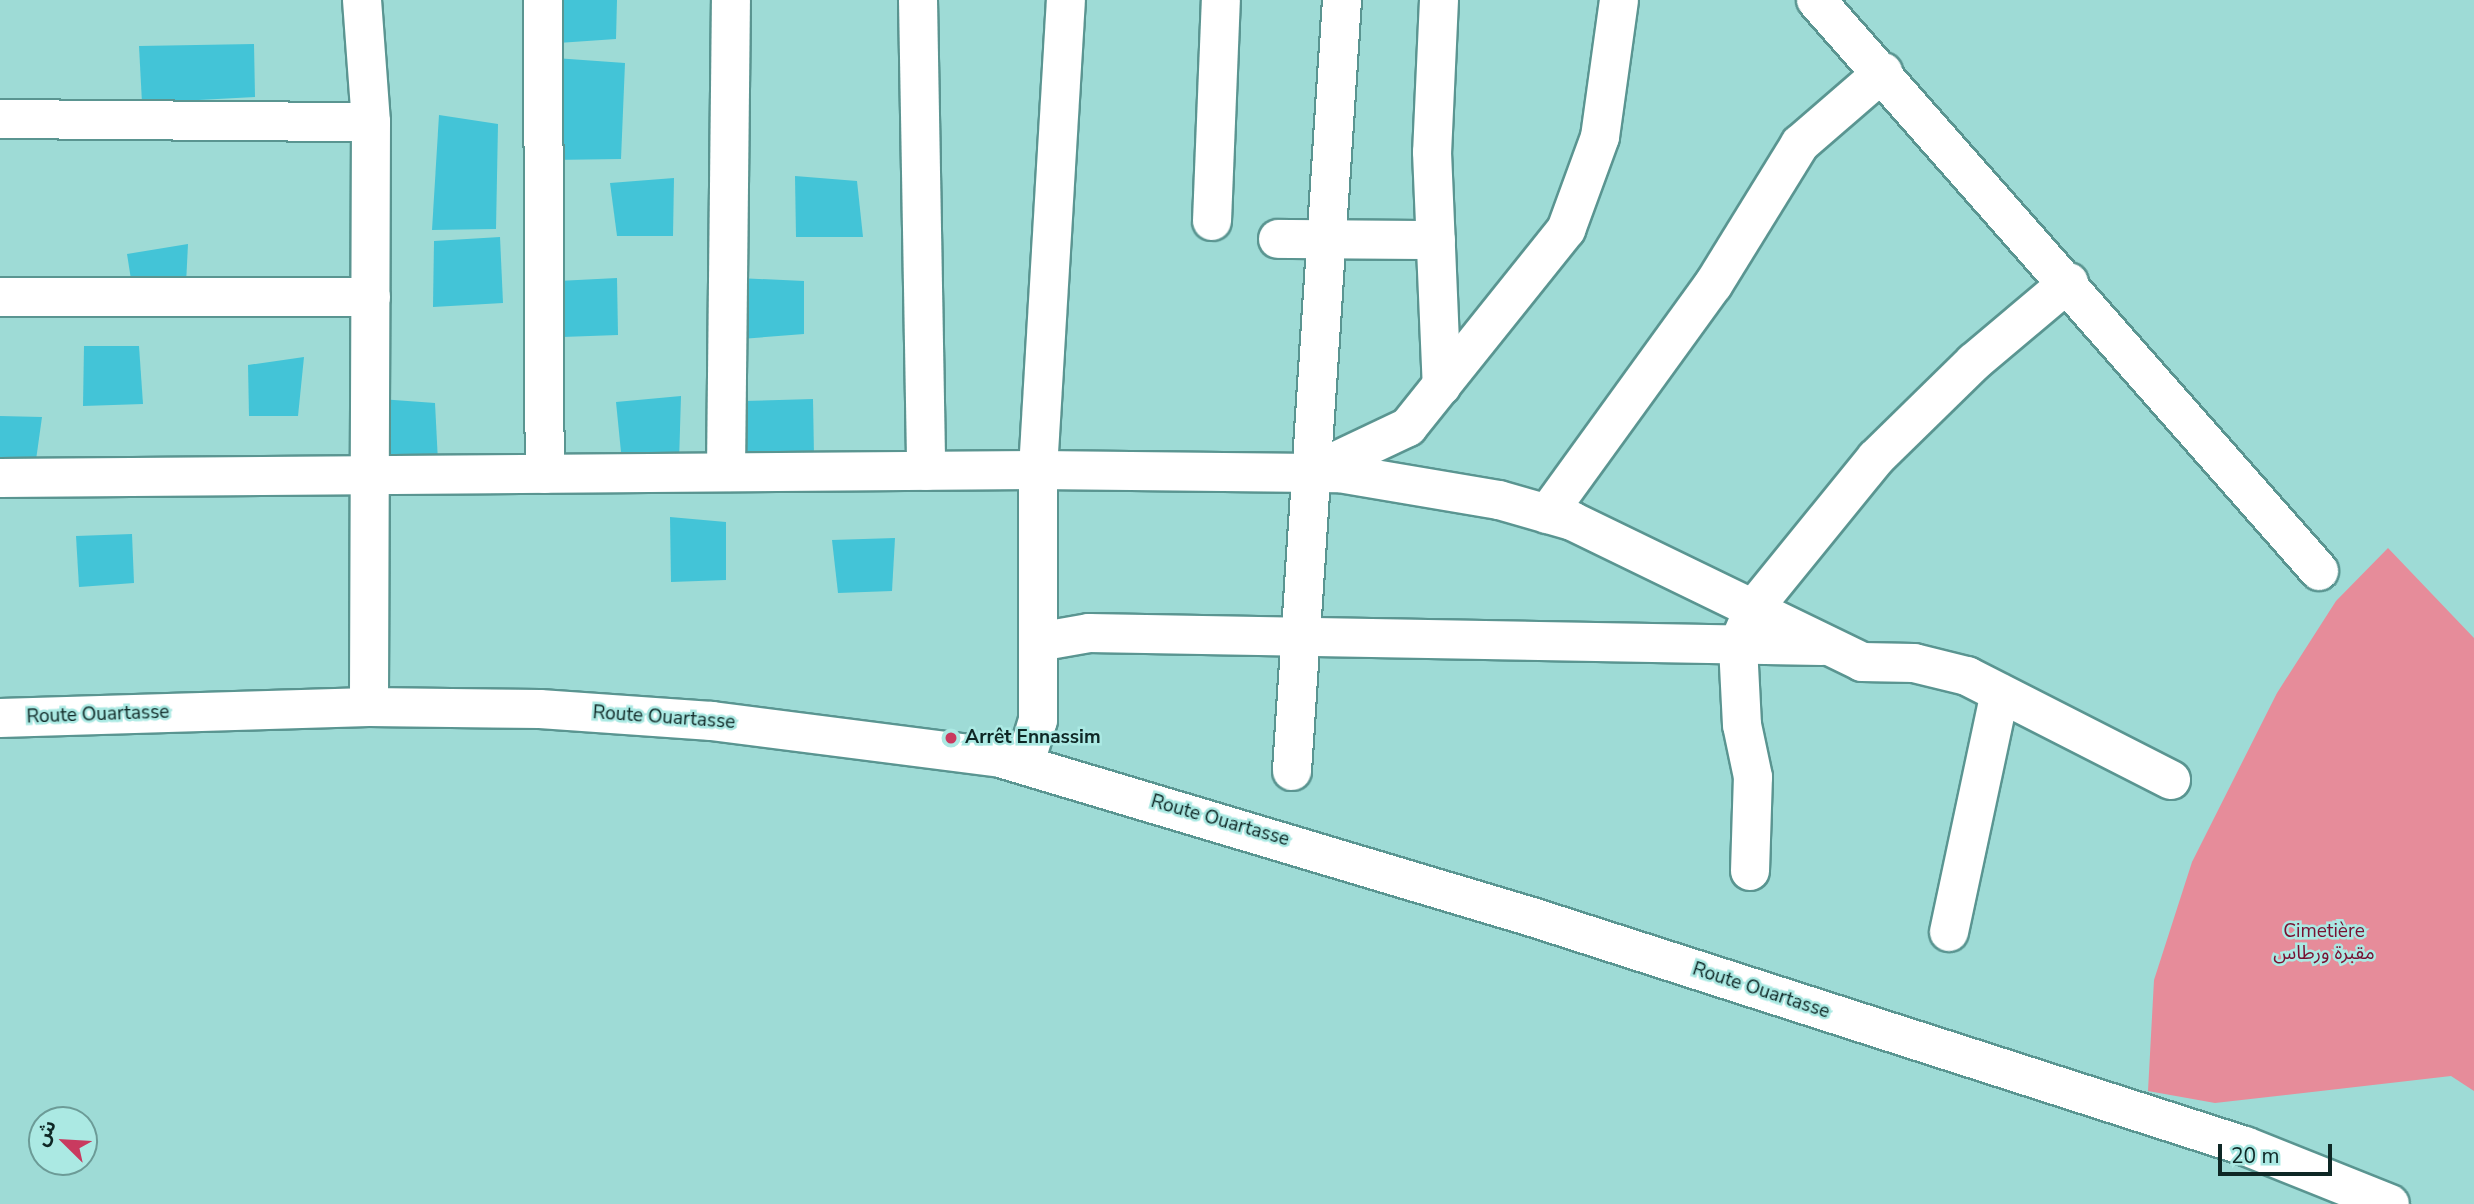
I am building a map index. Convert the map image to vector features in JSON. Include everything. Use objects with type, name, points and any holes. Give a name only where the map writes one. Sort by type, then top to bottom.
[{"type":"street","points":[[362,0],[371,122],[369,708]]},
{"type":"street","points":[[543,0],[545,474]]},
{"type":"street","points":[[726,472],[731,0]]},
{"type":"street","points":[[918,0],[926,471]]},
{"type":"street","points":[[1025,763],[1038,720],[1038,470],[1066,0]]},
{"type":"street","points":[[1212,221],[1221,0]]},
{"type":"street","points":[[1292,771],[1342,0]]},
{"type":"street","points":[[1438,0],[1432,152],[1442,386]]},
{"type":"street","points":[[1311,473],[1408,427],[1566,230],[1600,137],[1619,0]]},
{"type":"street","points":[[1816,0],[2069,282],[2319,571]]},
{"type":"street","points":[[1547,514],[1713,285],[1800,144],[1882,72]]},
{"type":"street","points":[[0,119],[371,122]]},
{"type":"street","points":[[1278,239],[1436,240]]},
{"type":"street","points":[[1750,872],[1753,777],[1742,725],[1738,645],[1754,608],[1876,458],[1975,362],[2069,282]]},
{"type":"street","points":[[0,297],[371,297]]},
{"type":"street","points":[[0,478],[1038,470],[1339,474],[1499,500],[1547,514],[1668,564],[1862,662],[1914,663],[1967,676],[2171,780]]},
{"type":"street","points":[[1038,642],[1089,633],[1300,640],[1833,646]]},
{"type":"street","points":[[1949,932],[2000,693]]},
{"type":"street","name":"Route Ouartasse","points":[[0,718],[369,708],[540,709],[712,721],[1025,763],[1325,852],[2245,1146],[2390,1204]]},
{"type":"green space","name":"Cimetière مقبرة ورطاس","points":[[2388,548],[2474,638],[2474,1091],[2451,1076],[2215,1103],[2148,1091],[2154,980],[2192,862],[2277,693],[2336,601]]},
{"type":"building","points":[[554,0],[617,0],[616,39],[558,43]]},
{"type":"building","points":[[254,44],[255,97],[142,103],[139,46]]},
{"type":"building","points":[[555,58],[625,63],[621,159],[551,160]]},
{"type":"building","points":[[439,115],[498,124],[496,229],[432,230]]},
{"type":"building","points":[[795,176],[857,181],[863,237],[796,237]]},
{"type":"building","points":[[674,178],[673,236],[617,236],[610,183]]},
{"type":"building","points":[[500,237],[503,303],[433,307],[434,241]]},
{"type":"building","points":[[188,244],[186,284],[132,286],[127,254]]},
{"type":"building","points":[[617,278],[618,335],[562,337],[558,281]]},
{"type":"building","points":[[738,278],[804,281],[804,334],[741,339]]},
{"type":"building","points":[[84,346],[139,346],[143,404],[83,406]]},
{"type":"building","points":[[304,357],[298,416],[249,416],[248,365]]},
{"type":"building","points":[[681,396],[679,462],[622,462],[616,402]]},
{"type":"building","points":[[380,399],[435,403],[438,462],[383,461]]},
{"type":"building","points":[[813,399],[814,456],[746,457],[743,401]]},
{"type":"building","points":[[0,416],[42,417],[36,460],[0,460]]},
{"type":"building","points":[[670,517],[726,522],[726,580],[671,582]]},
{"type":"building","points":[[132,534],[134,583],[79,587],[76,536]]},
{"type":"building","points":[[895,538],[892,591],[838,593],[832,540]]},
{"type":"place","name":"Arrêt Ennassim","points":[[951,738]]}]
